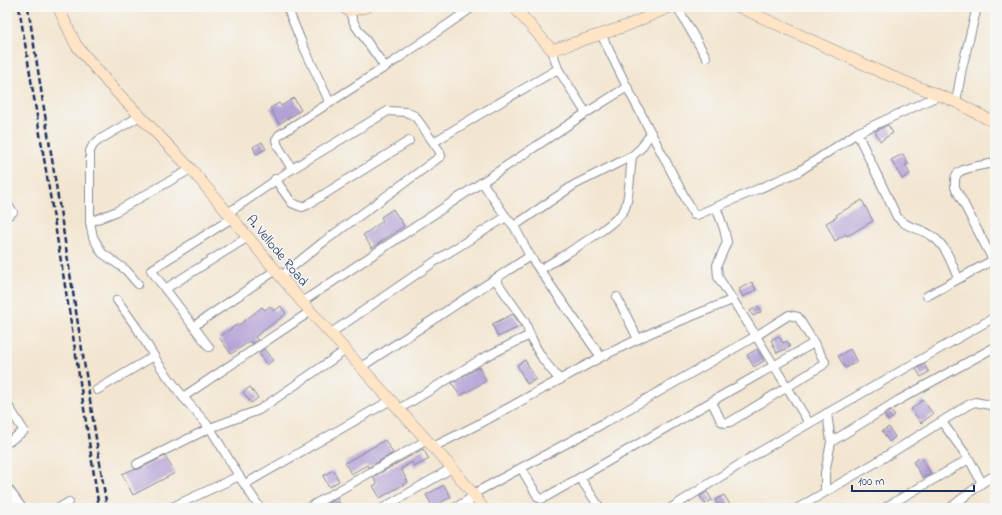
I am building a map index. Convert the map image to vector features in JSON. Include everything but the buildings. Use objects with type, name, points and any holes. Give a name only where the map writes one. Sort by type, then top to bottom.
[{"type":"main road","name":"A. Vellode Road","points":[[58,7],[76,45],[109,84],[191,169],[302,302],[452,468],[470,501],[483,508]]},
{"type":"main road","points":[[346,9],[367,7]]},
{"type":"main road","points":[[514,7],[552,50],[626,26],[670,7]]},
{"type":"main road","points":[[739,7],[882,73],[956,102],[995,123]]},
{"type":"street","points":[[287,7],[330,103]]},
{"type":"street","points":[[292,169],[278,146],[276,140],[279,135],[385,67],[473,7]]},
{"type":"street","points":[[677,7],[706,57]]},
{"type":"street","points":[[956,102],[962,68],[977,7]]},
{"type":"street","points":[[346,9],[385,67]]},
{"type":"street","points":[[601,34],[694,215],[798,172],[857,133],[940,95]]},
{"type":"street","points":[[552,50],[558,69],[586,113]]},
{"type":"street","points":[[434,142],[506,98],[558,69]]},
{"type":"street","points":[[302,302],[627,87]]},
{"type":"street","points":[[194,326],[278,273],[437,160],[441,156],[440,152],[415,116],[406,112],[388,111],[275,179],[230,216],[151,270],[209,347]]},
{"type":"street","points":[[138,284],[126,270],[109,258],[98,247],[93,237],[90,222],[90,151],[93,145],[99,140],[140,116]]},
{"type":"street","points":[[514,226],[574,185],[632,156],[641,148],[651,133]]},
{"type":"street","points":[[857,133],[897,217],[905,225],[926,232],[938,240],[944,246],[958,278]]},
{"type":"street","points":[[275,179],[292,203],[302,207],[408,141]]},
{"type":"street","points":[[540,270],[608,227],[619,218],[625,208],[632,156]]},
{"type":"street","points":[[927,296],[994,259],[955,187],[954,180],[958,173],[965,169],[995,163]]},
{"type":"street","points":[[90,222],[115,212],[191,169]]},
{"type":"street","points":[[482,182],[514,226],[530,256],[601,357]]},
{"type":"street","points":[[7,204],[13,212],[7,216]]},
{"type":"street","points":[[716,206],[727,242],[717,265],[717,272],[720,282],[756,336],[809,423]]},
{"type":"street","points":[[331,333],[443,256],[506,217]]},
{"type":"street","points":[[165,289],[248,237]]},
{"type":"street","points":[[361,367],[530,256]]},
{"type":"street","points":[[495,279],[525,322],[537,351],[543,361],[560,380]]},
{"type":"street","points":[[617,298],[638,339]]},
{"type":"street","points":[[117,300],[183,397],[210,428],[260,508]]},
{"type":"street","points":[[308,508],[430,443],[479,424],[601,357],[638,339],[732,300]]},
{"type":"street","points":[[183,397],[311,311]]},
{"type":"street","points":[[455,508],[470,501],[521,468],[606,422],[756,336],[789,315],[798,317],[825,362],[823,365],[730,422],[725,423],[721,421],[712,402]]},
{"type":"street","points":[[671,508],[761,451],[995,317]]},
{"type":"street","points":[[245,484],[395,404],[530,335]]},
{"type":"street","points":[[521,468],[538,497],[541,499],[544,498],[814,343]]},
{"type":"street","points":[[831,442],[900,400],[995,347]]},
{"type":"street","points":[[137,464],[210,428],[259,410],[346,350]]},
{"type":"street","points":[[97,390],[154,356]]},
{"type":"street","points":[[798,508],[875,463],[968,405],[975,402],[995,406]]},
{"type":"street","points":[[7,404],[24,431],[7,443]]},
{"type":"street","points":[[825,491],[831,442],[827,413]]},
{"type":"street","points":[[942,422],[969,458],[982,483]]},
{"type":"street","points":[[884,508],[969,458]]},
{"type":"street","points":[[383,508],[452,468]]},
{"type":"street","points":[[952,508],[982,483],[995,475]]},
{"type":"street","points":[[170,508],[239,476]]},
{"type":"street","points":[[580,478],[600,508]]},
{"type":"street","points":[[7,487],[22,508]]},
{"type":"street","points":[[59,508],[69,502]]},
{"type":"railway","points":[[19,7],[70,316],[99,508]]},
{"type":"railway","points":[[28,7],[107,508]]}]
